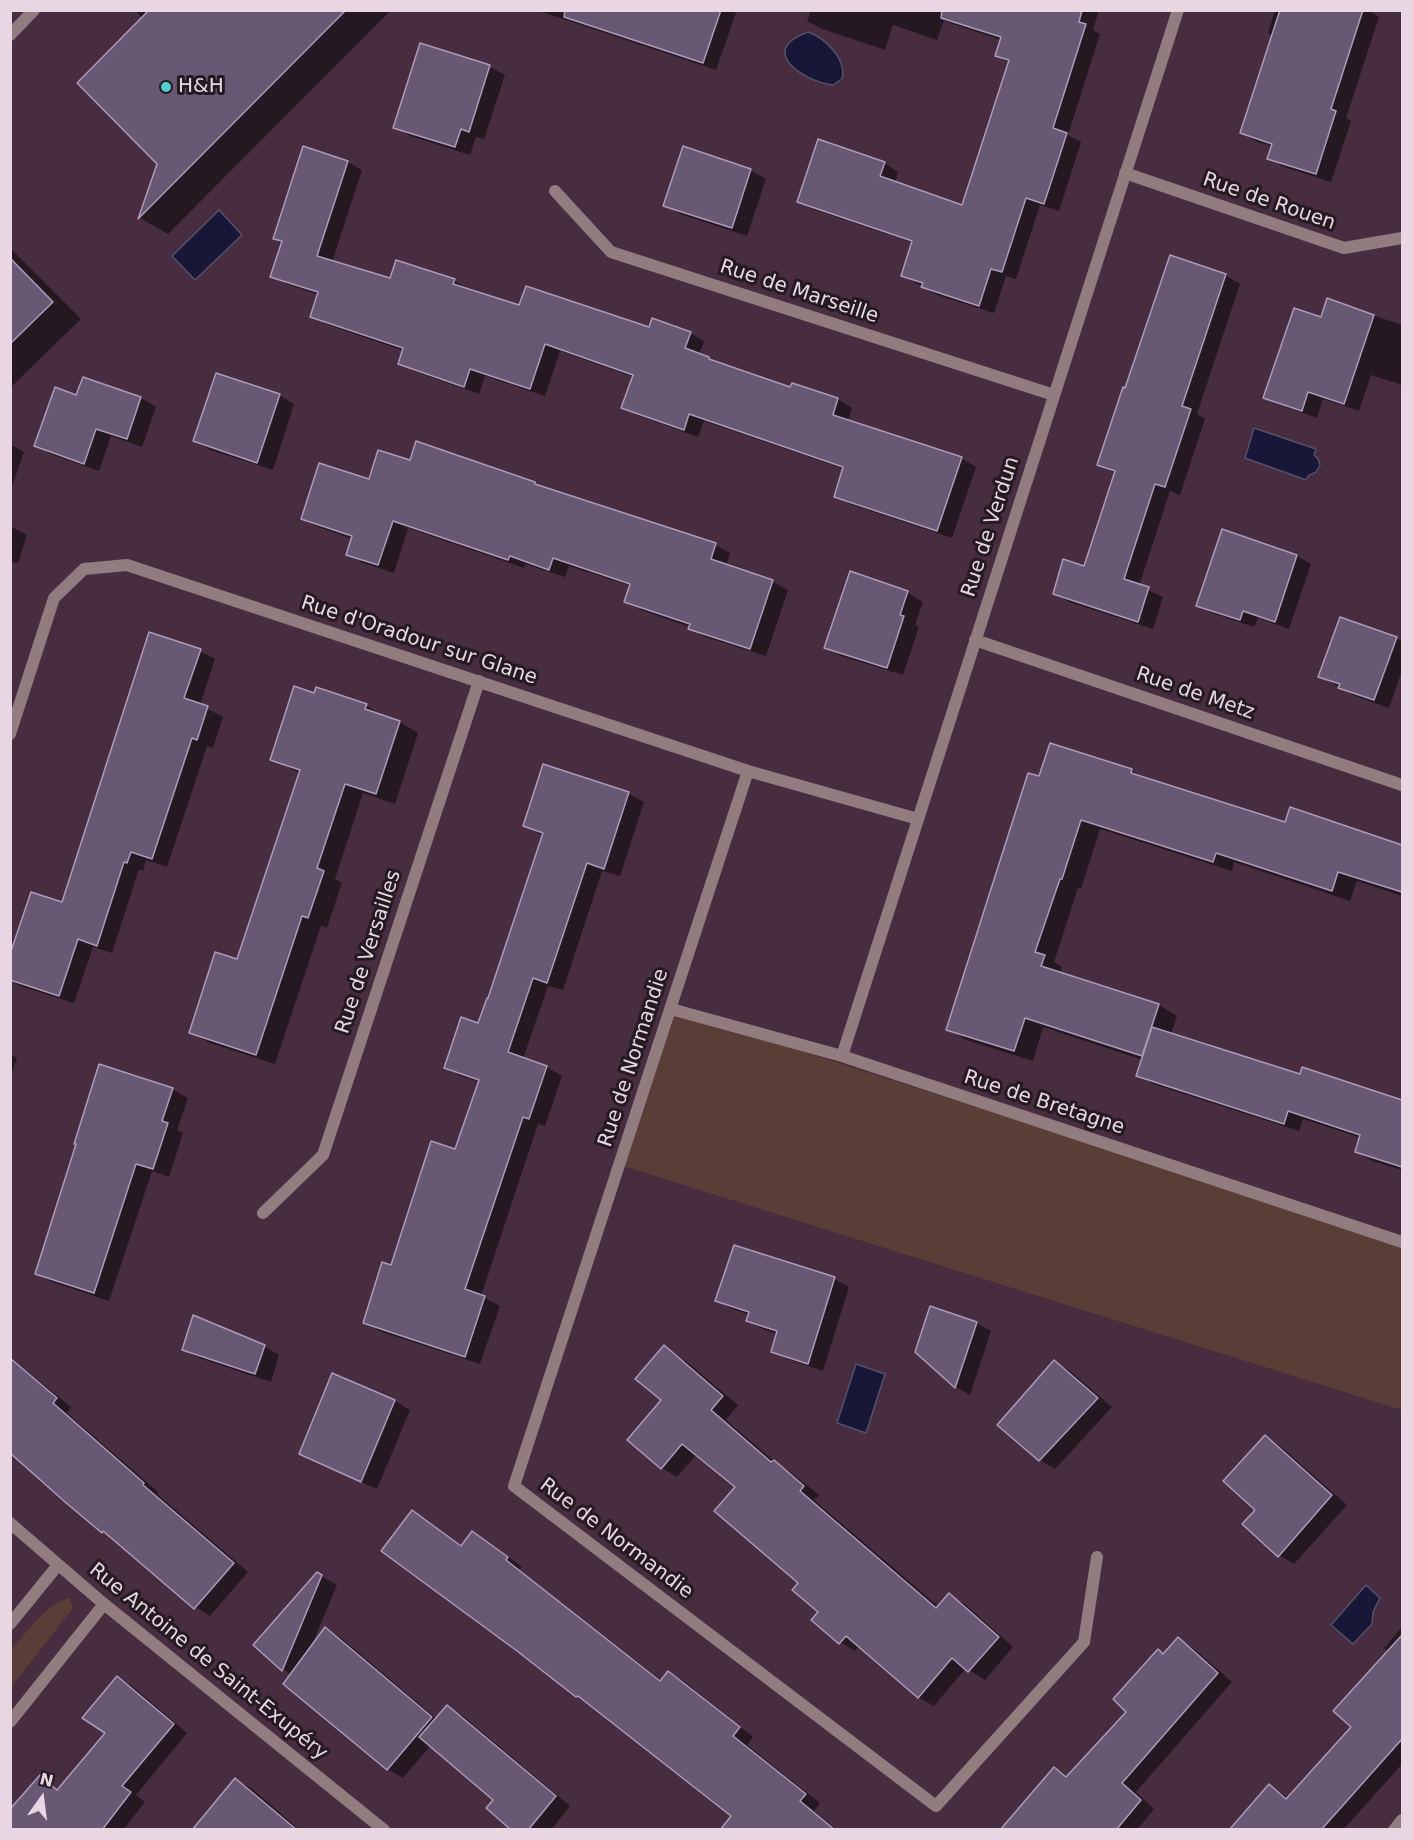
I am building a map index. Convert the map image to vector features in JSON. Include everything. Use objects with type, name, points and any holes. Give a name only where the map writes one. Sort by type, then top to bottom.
[{"type":"street","points":[[10,35],[34,10]]},
{"type":"street","name":"Rue de Verdun","points":[[842,1056],[1178,10]]},
{"type":"street","name":"Rue de Rouen","points":[[1125,173],[1344,248],[1402,238]]},
{"type":"street","name":"Rue de Marseille","points":[[555,191],[611,252],[1054,395]]},
{"type":"street","name":"Rue d'Oradour sur Glane","points":[[10,734],[54,598],[84,569],[127,565],[748,771],[918,819]]},
{"type":"street","name":"Rue de Metz","points":[[975,640],[1402,785]]},
{"type":"street","name":"Rue de Versailles","points":[[263,1214],[323,1155],[479,681]]},
{"type":"street","name":"Rue de Normandie","points":[[748,771],[514,1486],[936,1806],[1083,1642],[1097,1557]]},
{"type":"street","name":"Rue de Bretagne","points":[[671,1009],[842,1056],[1402,1242]]},
{"type":"street","name":"Rue Antoine de Saint-Exupéry","points":[[10,1523],[104,1604],[384,1830]]},
{"type":"street","points":[[10,1624],[58,1564]]},
{"type":"street","points":[[10,1722],[104,1604]]},
{"type":"street","points":[[1394,1830],[1402,1820]]},
{"type":"shaded area","points":[[808,32],[828,44],[838,57],[843,71],[842,79],[833,85],[809,78],[790,64],[785,56],[786,47],[793,39]]},
{"type":"shaded area","points":[[219,210],[242,235],[195,280],[172,256]]},
{"type":"shaded area","points":[[1254,428],[1316,449],[1314,455],[1320,465],[1316,472],[1308,476],[1306,480],[1245,458]]},
{"type":"shaded area","points":[[671,1009],[1402,1244],[1402,1410],[620,1165]]},
{"type":"shaded area","points":[[856,1364],[885,1374],[866,1433],[837,1423]]},
{"type":"shaded area","points":[[1366,1585],[1380,1598],[1373,1612],[1372,1624],[1353,1644],[1331,1625]]},
{"type":"shaded area","points":[[69,1598],[73,1608],[11,1687],[11,1650],[44,1613]]},
{"type":"building","points":[[149,10],[346,10],[138,219],[157,164],[77,83]]},
{"type":"building","points":[[565,10],[721,10],[703,63],[564,17]]},
{"type":"building","points":[[942,10],[1082,10],[1079,22],[1086,24],[1053,128],[1067,133],[1044,204],[1026,198],[1002,272],[991,269],[979,306],[921,287],[923,283],[901,276],[912,241],[797,202],[818,139],[885,162],[880,176],[962,205],[1009,60],[995,56],[1001,37],[941,18]]},
{"type":"building","points":[[1280,10],[1363,10],[1331,109],[1336,111],[1316,174],[1267,159],[1272,144],[1240,133]]},
{"type":"building","points":[[420,43],[490,65],[469,132],[461,129],[455,147],[393,128]]},
{"type":"building","points":[[303,146],[348,161],[317,256],[390,278],[396,260],[455,279],[453,284],[519,305],[526,286],[649,327],[652,318],[691,332],[685,348],[709,357],[709,359],[790,387],[792,383],[838,398],[833,415],[962,457],[937,531],[834,497],[843,467],[689,414],[684,430],[621,408],[633,375],[545,344],[530,389],[470,369],[464,387],[398,364],[403,348],[310,317],[318,292],[270,277],[282,241],[273,239]]},
{"type":"building","points":[[683,146],[751,169],[732,228],[663,206]]},
{"type":"building","points":[[1170,255],[1226,274],[1182,406],[1191,409],[1165,487],[1155,484],[1124,579],[1149,587],[1138,622],[1053,594],[1063,559],[1084,566],[1115,471],[1097,465]]},
{"type":"building","points":[[10,258],[53,302],[10,344]]},
{"type":"building","points":[[1327,298],[1374,315],[1344,404],[1308,392],[1302,411],[1263,398],[1294,308],[1321,317]]},
{"type":"building","points":[[216,373],[280,394],[257,463],[193,441]]},
{"type":"building","points":[[83,377],[141,397],[127,439],[96,429],[84,464],[34,446],[55,387],[76,395]]},
{"type":"building","points":[[416,441],[535,482],[535,484],[716,543],[711,559],[773,580],[750,649],[688,629],[690,624],[624,602],[630,584],[553,558],[549,570],[510,556],[508,560],[393,521],[378,565],[346,555],[352,536],[301,519],[319,463],[369,479],[378,450],[410,460]]},
{"type":"building","points":[[1222,529],[1297,555],[1275,622],[1243,611],[1240,620],[1196,606]]},
{"type":"building","points":[[850,571],[908,591],[900,615],[904,616],[887,668],[824,648]]},
{"type":"building","points":[[1340,617],[1397,637],[1374,700],[1338,688],[1340,684],[1318,677]]},
{"type":"building","points":[[149,632],[201,649],[184,698],[208,706],[197,740],[192,738],[152,859],[131,852],[127,863],[124,862],[97,946],[78,939],[59,996],[10,980],[10,954],[31,892],[62,902]]},
{"type":"building","points":[[294,686],[314,693],[316,687],[367,704],[365,709],[400,721],[376,794],[345,784],[317,868],[324,871],[308,918],[302,916],[256,1055],[189,1033],[215,952],[237,959],[300,770],[270,760]]},
{"type":"building","points":[[1050,743],[1132,769],[1131,773],[1285,822],[1290,807],[1402,845],[1402,892],[1338,872],[1332,891],[1216,853],[1213,862],[1081,820],[1035,952],[1045,955],[1041,966],[1159,1004],[1142,1056],[1025,1018],[1014,1051],[946,1030],[1028,773],[1039,776]]},
{"type":"building","points":[[543,764],[629,792],[604,869],[587,863],[547,983],[533,978],[508,1052],[547,1066],[529,1119],[523,1117],[465,1289],[485,1296],[465,1357],[363,1323],[382,1262],[391,1265],[431,1141],[455,1149],[479,1080],[444,1068],[461,1017],[478,1023],[543,833],[523,826]]},
{"type":"building","points":[[1152,1027],[1300,1074],[1302,1067],[1402,1100],[1402,1167],[1355,1152],[1360,1135],[1288,1111],[1284,1124],[1136,1076]]},
{"type":"building","points":[[99,1064],[173,1088],[162,1121],[168,1123],[153,1169],[136,1164],[94,1293],[35,1274]]},
{"type":"building","points":[[734,1245],[835,1277],[808,1364],[771,1352],[777,1331],[746,1321],[749,1312],[715,1301]]},
{"type":"building","points":[[930,1306],[977,1322],[955,1388],[915,1352]]},
{"type":"building","points":[[193,1315],[265,1345],[255,1374],[182,1350]]},
{"type":"building","points":[[664,1345],[723,1396],[711,1410],[771,1462],[774,1460],[804,1486],[800,1491],[936,1608],[949,1593],[999,1637],[968,1672],[952,1658],[918,1698],[846,1636],[839,1644],[811,1620],[818,1612],[792,1590],[798,1583],[714,1511],[735,1487],[682,1444],[661,1469],[627,1440],[661,1400],[635,1379]]},
{"type":"building","points":[[10,1358],[57,1398],[53,1403],[144,1483],[143,1485],[234,1563],[194,1609],[103,1531],[102,1533],[65,1502],[10,1453]]},
{"type":"building","points":[[1054,1360],[1098,1398],[1039,1461],[997,1425]]},
{"type":"building","points":[[332,1373],[395,1400],[361,1482],[299,1454]]},
{"type":"building","points":[[1265,1435],[1332,1495],[1278,1557],[1242,1524],[1255,1510],[1223,1481]]},
{"type":"building","points":[[412,1510],[461,1546],[472,1531],[508,1557],[506,1560],[660,1681],[668,1671],[740,1727],[733,1736],[806,1794],[800,1801],[835,1830],[720,1830],[731,1816],[578,1696],[576,1697],[381,1551]]},
{"type":"building","points":[[317,1572],[322,1575],[282,1671],[253,1645]]},
{"type":"building","points":[[325,1627],[432,1717],[387,1770],[283,1684]]},
{"type":"building","points":[[1402,1635],[1402,1739],[1321,1830],[1229,1830],[1269,1784],[1286,1799],[1351,1727],[1333,1711]]},
{"type":"building","points":[[1178,1637],[1218,1673],[1122,1783],[1141,1800],[1116,1830],[1000,1830],[1054,1767],[1066,1777],[1126,1712],[1113,1699],[1158,1649],[1163,1654]]},
{"type":"building","points":[[117,1676],[174,1724],[122,1786],[131,1792],[102,1830],[10,1830],[10,1809],[40,1775],[57,1790],[105,1733],[82,1718]]},
{"type":"building","points":[[447,1705],[556,1796],[528,1830],[511,1830],[486,1808],[493,1800],[419,1737]]},
{"type":"building","points":[[235,1778],[297,1830],[192,1830]]},
{"type":"place","name":"H&H","points":[[166,87]]}]
